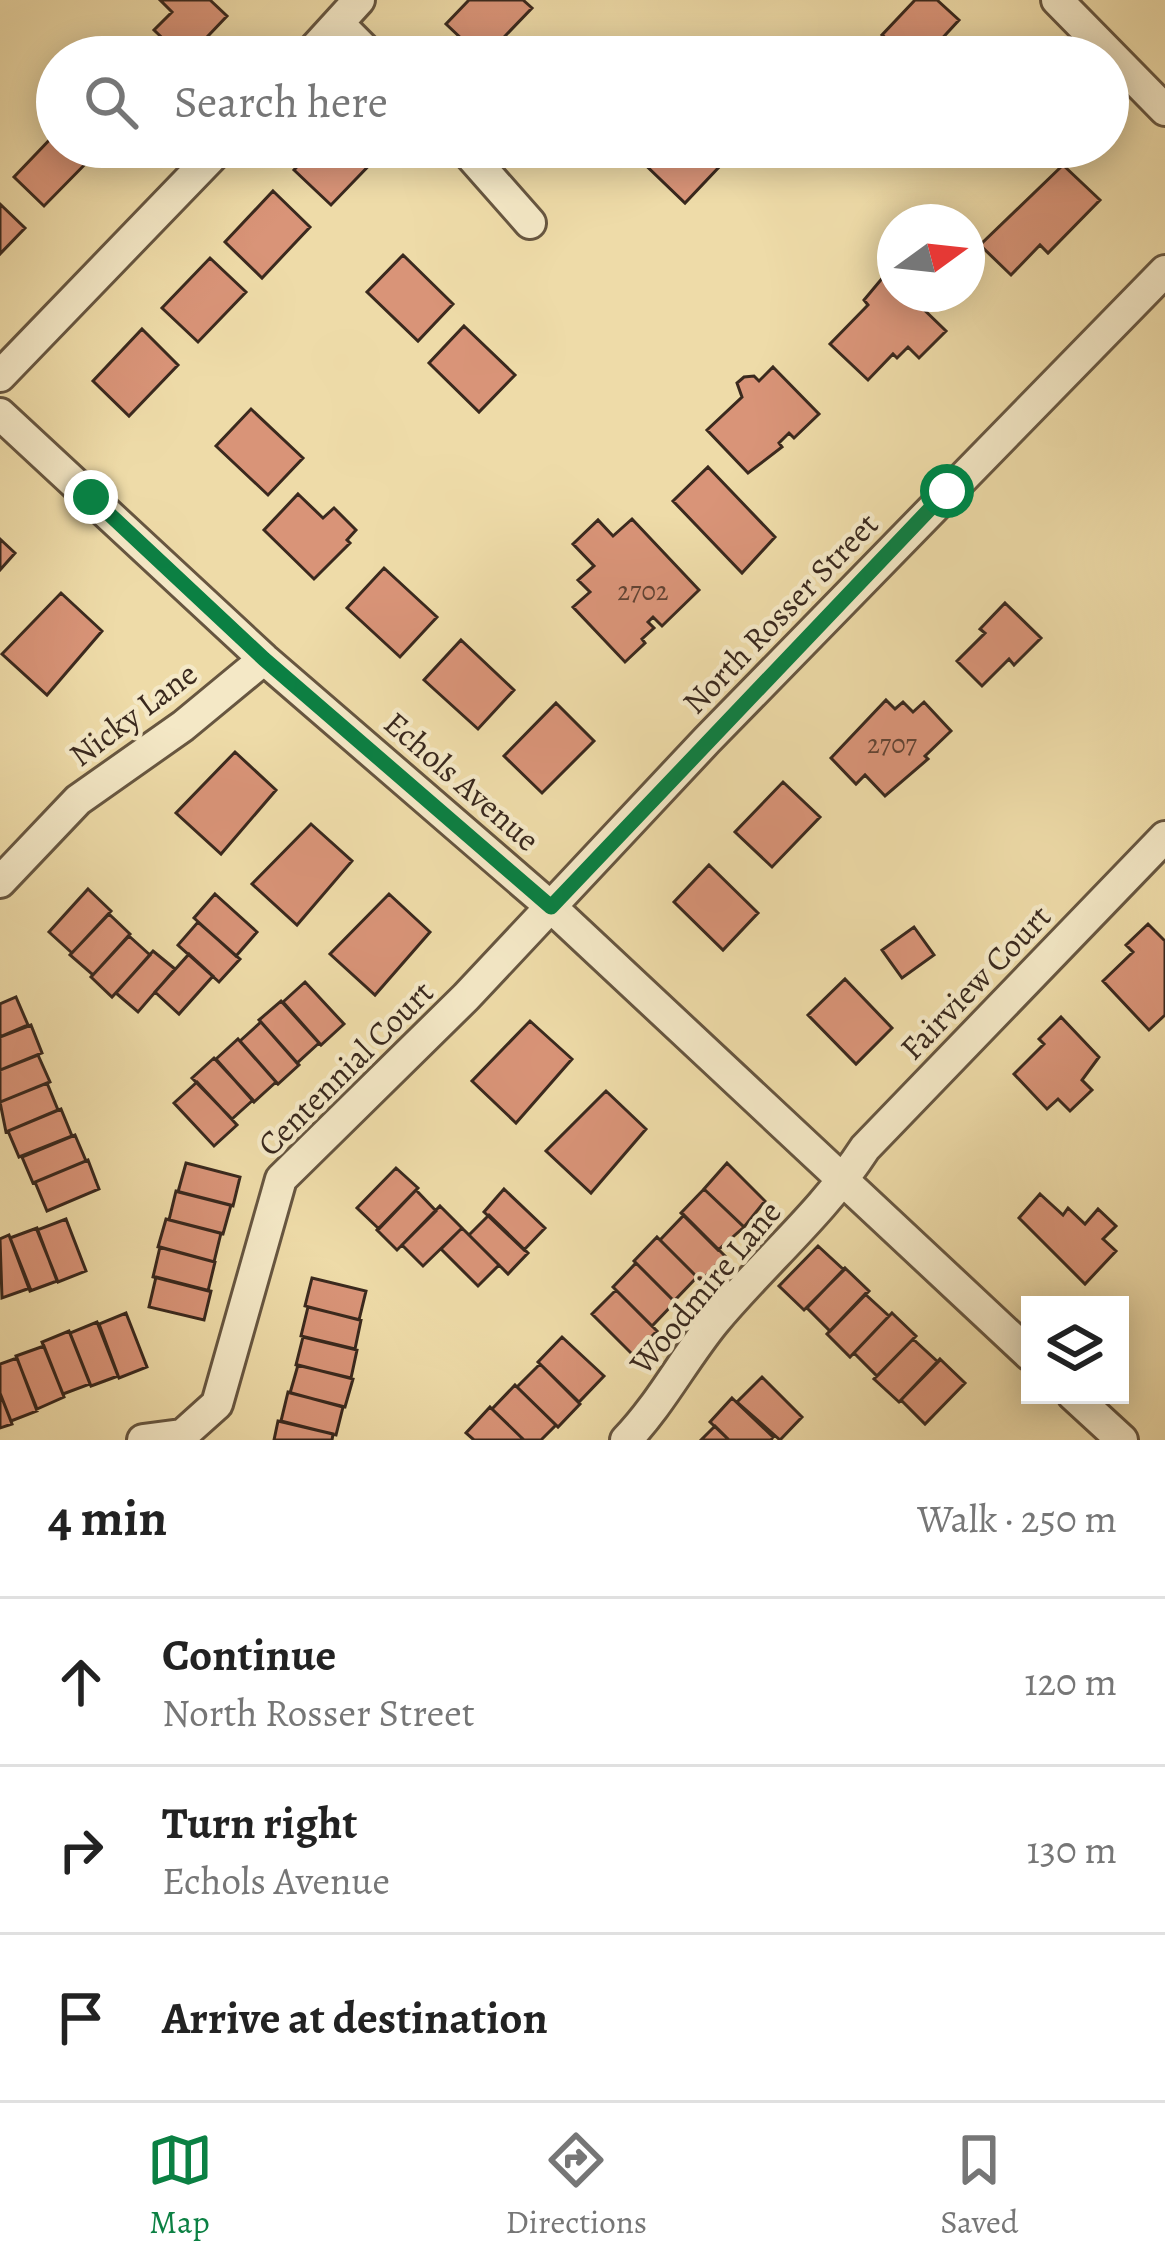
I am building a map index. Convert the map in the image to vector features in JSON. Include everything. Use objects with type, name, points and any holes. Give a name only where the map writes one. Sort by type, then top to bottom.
[{"type":"street","points":[[328,36],[359,0]]},
{"type":"street","points":[[1057,0],[1092,36]]},
{"type":"street","points":[[339,24],[351,36]]},
{"type":"street","points":[[1129,73],[1165,110]]},
{"type":"street","points":[[0,376],[201,168]]},
{"type":"street","points":[[482,168],[530,223]]},
{"type":"street","name":"North Rosser Street","points":[[551,907],[706,740],[1165,271]]},
{"type":"street","name":"Echols Avenue","points":[[0,414],[264,659],[551,907],[1021,1347]]},
{"type":"street","name":"Nicky Lane","points":[[0,882],[77,800],[184,725],[264,659]]},
{"type":"street","name":"Fairview Court","points":[[843,1182],[865,1148],[1165,837]]},
{"type":"street","name":"Centennial Court","points":[[143,1440],[179,1437],[217,1404],[281,1179],[551,907]]},
{"type":"street","name":"Woodmire Lane","points":[[626,1440],[715,1321],[843,1182]]},
{"type":"street","points":[[1083,1404],[1122,1440]]},
{"type":"building","points":[[160,0],[210,0],[227,16],[208,36],[160,36],[154,30],[172,12]]},
{"type":"building","points":[[469,0],[523,0],[532,8],[505,36],[459,36],[446,24]]},
{"type":"building","points":[[915,0],[937,0],[959,20],[944,36],[882,35]]},
{"type":"building","points":[[36,154],[36,168],[81,168],[44,206],[14,177]]},
{"type":"building","points":[[296,168],[367,168],[331,205]]},
{"type":"building","points":[[649,168],[718,168],[685,203]]},
{"type":"building","points":[[1060,168],[1066,168],[1100,200],[1048,253],[1040,245],[1011,275],[985,250],[985,240]]},
{"type":"building","points":[[273,191],[310,227],[262,278],[225,242]]},
{"type":"building","points":[[0,204],[25,228],[0,254]]},
{"type":"building","points":[[403,255],[453,304],[418,341],[367,292]]},
{"type":"building","points":[[210,258],[246,292],[198,342],[162,308]]},
{"type":"building","points":[[877,284],[877,312],[926,312],[946,331],[919,358],[908,347],[897,358],[893,354],[868,380],[830,344],[868,305],[864,300]]},
{"type":"building","points":[[464,326],[515,375],[479,412],[429,363]]},
{"type":"building","points":[[142,329],[178,365],[129,416],[93,381]]},
{"type":"building","points":[[773,367],[819,414],[794,438],[789,433],[779,443],[782,447],[748,473],[707,430],[742,397],[737,383],[754,376],[759,381]]},
{"type":"building","points":[[251,409],[303,458],[268,495],[216,446]]},
{"type":"building","points":[[708,467],[775,537],[742,573],[673,501]]},
{"type":"building","points":[[298,494],[323,518],[334,508],[356,530],[347,540],[350,543],[314,579],[264,530]]},
{"type":"building","points":[[632,519],[699,590],[662,626],[653,617],[648,622],[654,628],[642,639],[645,643],[625,662],[573,607],[590,592],[578,580],[594,566],[573,544],[598,520],[613,536]]},
{"type":"building","points":[[0,539],[15,553],[0,570]]},
{"type":"building","points":[[384,568],[437,617],[400,657],[347,608]]},
{"type":"building","points":[[61,593],[102,631],[47,695],[2,654]]},
{"type":"building","points":[[1005,603],[1041,638],[1014,665],[1009,659],[982,686],[957,661],[985,633],[980,629]]},
{"type":"building","points":[[461,640],[514,690],[478,729],[424,680]]},
{"type":"building","points":[[886,700],[895,709],[903,702],[913,712],[924,702],[951,731],[925,756],[928,759],[885,796],[865,775],[856,784],[831,758]]},
{"type":"building","points":[[556,703],[594,741],[542,793],[504,756]]},
{"type":"building","points":[[235,752],[276,790],[221,854],[176,813]]},
{"type":"building","points":[[783,782],[820,817],[772,867],[735,832]]},
{"type":"building","points":[[311,824],[352,861],[297,925],[252,884]]},
{"type":"building","points":[[709,865],[758,913],[723,950],[674,902]]},
{"type":"building","points":[[88,889],[111,911],[72,953],[49,932]]},
{"type":"building","points":[[215,894],[257,932],[236,956],[194,918]]},
{"type":"building","points":[[389,894],[430,932],[375,995],[330,954]]},
{"type":"building","points":[[109,914],[130,934],[93,975],[70,955]]},
{"type":"building","points":[[198,922],[240,959],[219,982],[178,945]]},
{"type":"building","points":[[1148,924],[1165,941],[1165,1015],[1149,1030],[1103,981],[1133,952],[1126,945]]},
{"type":"building","points":[[914,927],[934,955],[902,978],[882,950]]},
{"type":"building","points":[[129,936],[150,955],[112,997],[91,977]]},
{"type":"building","points":[[153,951],[175,969],[138,1012],[116,993]]},
{"type":"building","points":[[189,954],[213,976],[179,1014],[155,992]]},
{"type":"building","points":[[845,979],[892,1028],[856,1064],[808,1015]]},
{"type":"building","points":[[305,982],[344,1024],[321,1045],[283,1002]]},
{"type":"building","points":[[16,997],[28,1025],[0,1037],[0,1004]]},
{"type":"building","points":[[281,1001],[319,1043],[297,1063],[259,1020]]},
{"type":"building","points":[[1061,1017],[1099,1057],[1082,1080],[1092,1090],[1070,1111],[1058,1099],[1047,1109],[1014,1074],[1044,1044],[1039,1039]]},
{"type":"building","points":[[530,1021],[572,1059],[516,1123],[472,1081]]},
{"type":"building","points":[[261,1022],[299,1065],[278,1084],[240,1041]]},
{"type":"building","points":[[31,1025],[42,1053],[0,1070],[0,1037]]},
{"type":"building","points":[[238,1039],[276,1082],[254,1102],[216,1059]]},
{"type":"building","points":[[38,1055],[50,1082],[0,1102],[0,1070]]},
{"type":"building","points":[[214,1058],[253,1100],[232,1119],[192,1078]]},
{"type":"building","points":[[197,1082],[237,1125],[214,1146],[174,1103]]},
{"type":"building","points":[[47,1083],[58,1110],[6,1132],[0,1102]]},
{"type":"building","points":[[606,1091],[646,1129],[591,1193],[546,1151]]},
{"type":"building","points":[[61,1109],[72,1136],[19,1157],[8,1131]]},
{"type":"building","points":[[75,1135],[86,1161],[33,1183],[22,1157]]},
{"type":"building","points":[[88,1160],[99,1189],[47,1211],[35,1182]]},
{"type":"building","points":[[186,1163],[240,1177],[233,1206],[178,1192]]},
{"type":"building","points":[[727,1163],[765,1201],[744,1227],[704,1189]]},
{"type":"building","points":[[396,1168],[418,1188],[379,1229],[357,1208]]},
{"type":"building","points":[[504,1189],[545,1228],[524,1250],[484,1212]]},
{"type":"building","points":[[704,1189],[744,1227],[718,1250],[681,1213]]},
{"type":"building","points":[[416,1190],[436,1211],[397,1250],[377,1230]]},
{"type":"building","points":[[176,1191],[231,1205],[223,1234],[169,1220]]},
{"type":"building","points":[[1040,1194],[1063,1215],[1068,1208],[1085,1224],[1098,1209],[1116,1226],[1103,1239],[1116,1251],[1085,1284],[1019,1218]]},
{"type":"building","points":[[440,1206],[462,1228],[423,1266],[402,1245]]},
{"type":"building","points":[[489,1215],[528,1253],[508,1274],[469,1235]]},
{"type":"building","points":[[684,1215],[725,1256],[701,1281],[660,1240]]},
{"type":"building","points":[[66,1219],[86,1271],[58,1282],[37,1230]]},
{"type":"building","points":[[166,1219],[221,1233],[214,1262],[158,1247]]},
{"type":"building","points":[[37,1228],[57,1281],[30,1291],[10,1238]]},
{"type":"building","points":[[462,1228],[499,1265],[478,1286],[441,1249]]},
{"type":"building","points":[[9,1235],[30,1288],[2,1298],[0,1239]]},
{"type":"building","points":[[657,1237],[697,1277],[674,1301],[634,1261]]},
{"type":"building","points":[[818,1246],[844,1270],[804,1310],[779,1286]]},
{"type":"building","points":[[160,1247],[215,1262],[208,1291],[153,1277]]},
{"type":"building","points":[[636,1263],[675,1302],[652,1326],[613,1287]]},
{"type":"building","points":[[845,1268],[869,1291],[830,1331],[807,1308]]},
{"type":"building","points":[[156,1277],[211,1291],[204,1320],[149,1307]]},
{"type":"building","points":[[312,1278],[366,1291],[359,1320],[305,1306]]},
{"type":"building","points":[[616,1290],[657,1331],[633,1355],[592,1314]]},
{"type":"building","points":[[865,1294],[889,1316],[850,1357],[827,1334]]},
{"type":"building","points":[[308,1307],[361,1320],[355,1349],[301,1336]]},
{"type":"building","points":[[126,1313],[147,1367],[119,1378],[99,1324]]},
{"type":"building","points":[[892,1313],[916,1336],[877,1376],[854,1353]]},
{"type":"building","points":[[97,1322],[118,1376],[91,1386],[70,1333]]},
{"type":"building","points":[[69,1331],[90,1384],[63,1394],[42,1342]]},
{"type":"building","points":[[303,1337],[357,1350],[351,1378],[296,1365]]},
{"type":"building","points":[[562,1337],[604,1376],[579,1402],[538,1362]]},
{"type":"building","points":[[913,1339],[938,1362],[899,1402],[874,1379]]},
{"type":"building","points":[[44,1346],[64,1397],[37,1409],[16,1356]]},
{"type":"building","points":[[17,1358],[37,1411],[11,1421],[0,1393],[0,1364]]},
{"type":"building","points":[[940,1359],[965,1383],[925,1424],[901,1400]]},
{"type":"building","points":[[540,1364],[580,1404],[558,1427],[517,1387]]},
{"type":"building","points":[[298,1365],[353,1379],[345,1407],[290,1393]]},
{"type":"building","points":[[762,1377],[802,1417],[780,1440],[737,1402]]},
{"type":"building","points":[[515,1385],[556,1425],[541,1440],[524,1440],[492,1409]]},
{"type":"building","points":[[288,1392],[343,1407],[336,1435],[281,1421]]},
{"type":"building","points":[[0,1393],[12,1424],[0,1428]]},
{"type":"building","points":[[732,1398],[771,1440],[729,1440],[710,1422]]},
{"type":"building","points":[[490,1407],[524,1440],[474,1440],[466,1433]]},
{"type":"building","points":[[278,1421],[333,1434],[332,1440],[274,1440]]},
{"type":"building","points":[[715,1426],[729,1440],[701,1440]]},
{"type":"route","points":[[91,497],[264,659],[551,907],[947,491]]}]
